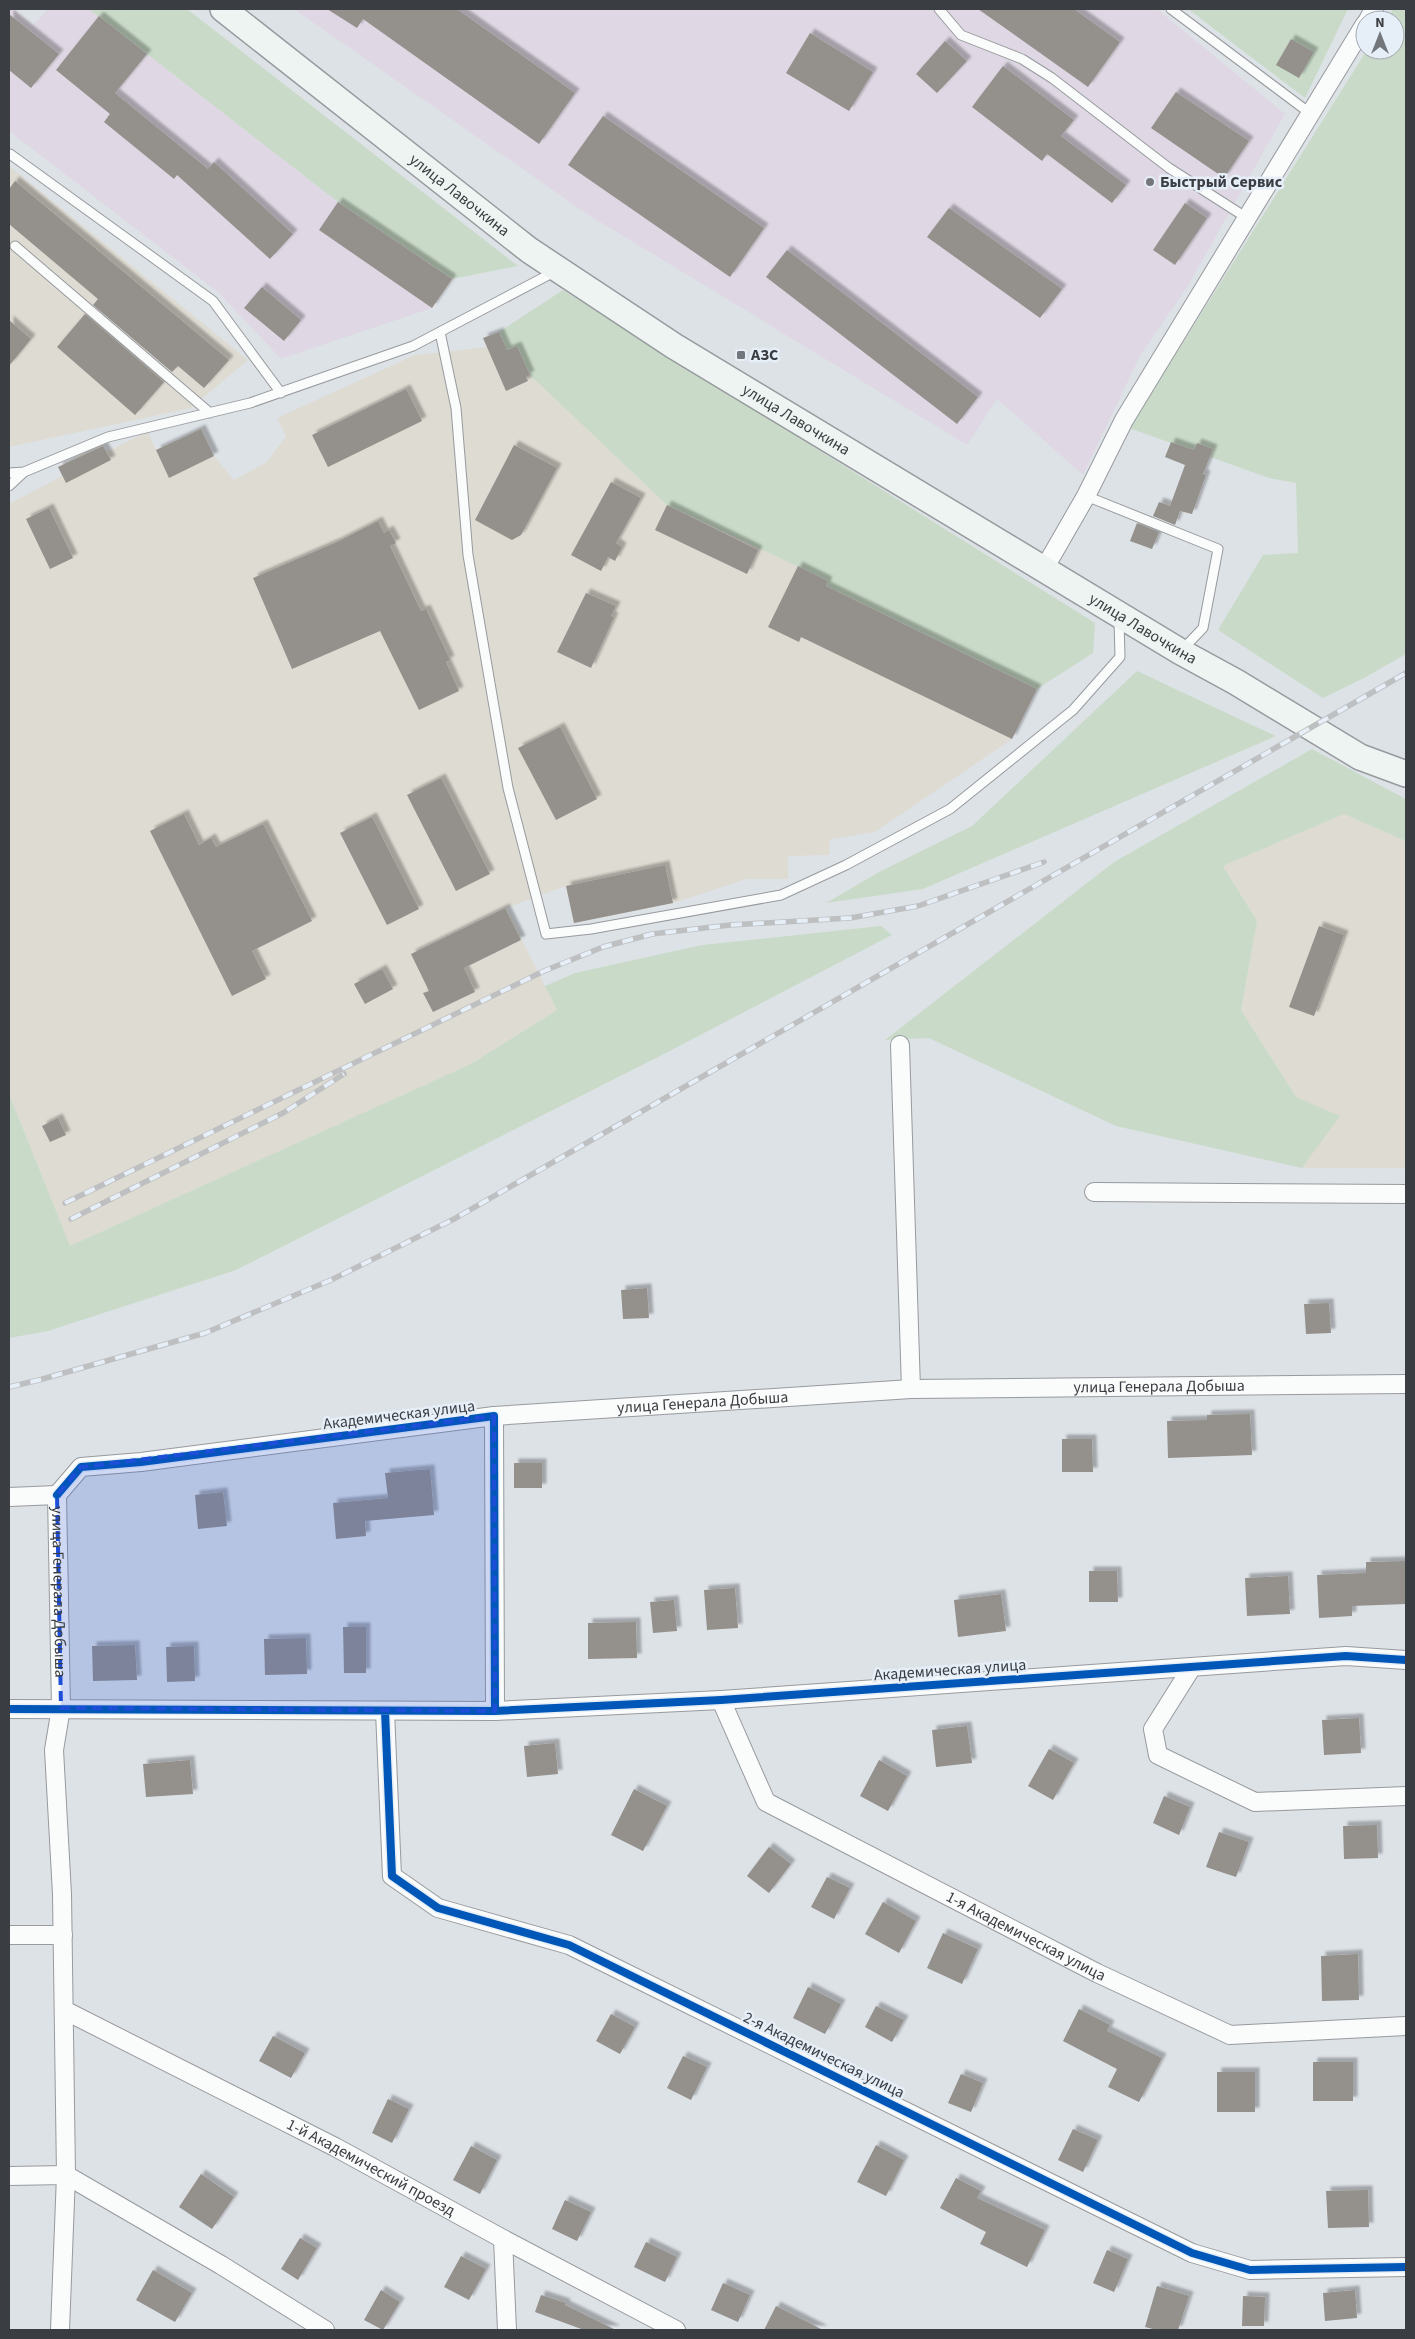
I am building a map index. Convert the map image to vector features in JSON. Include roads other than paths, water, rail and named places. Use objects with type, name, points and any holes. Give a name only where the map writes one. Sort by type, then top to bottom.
[{"type":"main road","name":"улица Лавочкина","points":[[223,9],[529,250],[674,346],[1181,652],[1236,682],[1360,757],[1406,774]]},
{"type":"street","points":[[1044,569],[1086,496],[1124,420],[1355,40]]},
{"type":"street","points":[[900,1045],[911,1389]]},
{"type":"street","points":[[1094,1192],[1406,1194]]},
{"type":"street","name":"улица Генерала Добыша","points":[[494,1416],[911,1389],[1406,1384]]},
{"type":"street","name":"Академическая улица","points":[[58,1495],[81,1467],[141,1462],[494,1416],[495,1711]]},
{"type":"street","name":"улица Генерала Добыша","points":[[9,1497],[58,1495],[61,1708],[54,1750],[63,1935],[66,2175],[60,2330]]},
{"type":"street","name":"Академическая улица","points":[[9,1709],[495,1711],[721,1700],[1346,1656],[1406,1660]]},
{"type":"street","points":[[1192,1667],[1153,1729],[1158,1755],[1255,1802],[1406,1796]]},
{"type":"street","name":"1-я Академическая улица","points":[[721,1700],[766,1802],[1097,1973],[1230,2035],[1406,2026]]},
{"type":"street","name":"2-я Академическая улица","points":[[385,1711],[392,1876],[438,1908],[569,1945],[1192,2254],[1250,2270],[1406,2267]]},
{"type":"street","points":[[9,1935],[63,1935]]},
{"type":"street","name":"1-й Академический проезд","points":[[64,2010],[336,2146],[503,2239],[676,2330]]},
{"type":"street","points":[[9,2176],[66,2175],[221,2265],[325,2330]]},
{"type":"street","points":[[503,2239],[507,2330]]},
{"type":"lane","points":[[939,9],[961,35],[1022,59],[1052,78],[1169,168],[1247,218]]},
{"type":"lane","points":[[1171,9],[1310,114]]},
{"type":"lane","points":[[10,154],[212,301],[281,392]]},
{"type":"lane","points":[[15,246],[210,413]]},
{"type":"lane","points":[[9,473],[24,472],[108,436],[250,403],[413,346],[558,269]]},
{"type":"lane","points":[[440,332],[456,408],[468,555],[508,788],[546,934],[591,929],[781,896],[846,865],[950,809],[1073,710],[1120,657],[1119,614]]},
{"type":"lane","points":[[9,486],[24,472]]},
{"type":"lane","points":[[1086,496],[1218,549],[1203,628],[1181,652]]},
{"type":"railway","points":[[9,1387],[205,1333],[331,1280],[454,1219],[1406,673]]},
{"type":"railway","points":[[65,1203],[544,971],[603,947],[652,934],[730,925],[850,918],[918,906],[1044,862]]},
{"type":"railway","points":[[71,1219],[283,1113],[344,1074]]},
{"type":"place","name":"Быстрый Сервис","points":[[1150,182]]},
{"type":"place","name":"АЗС","points":[[741,355]]}]
